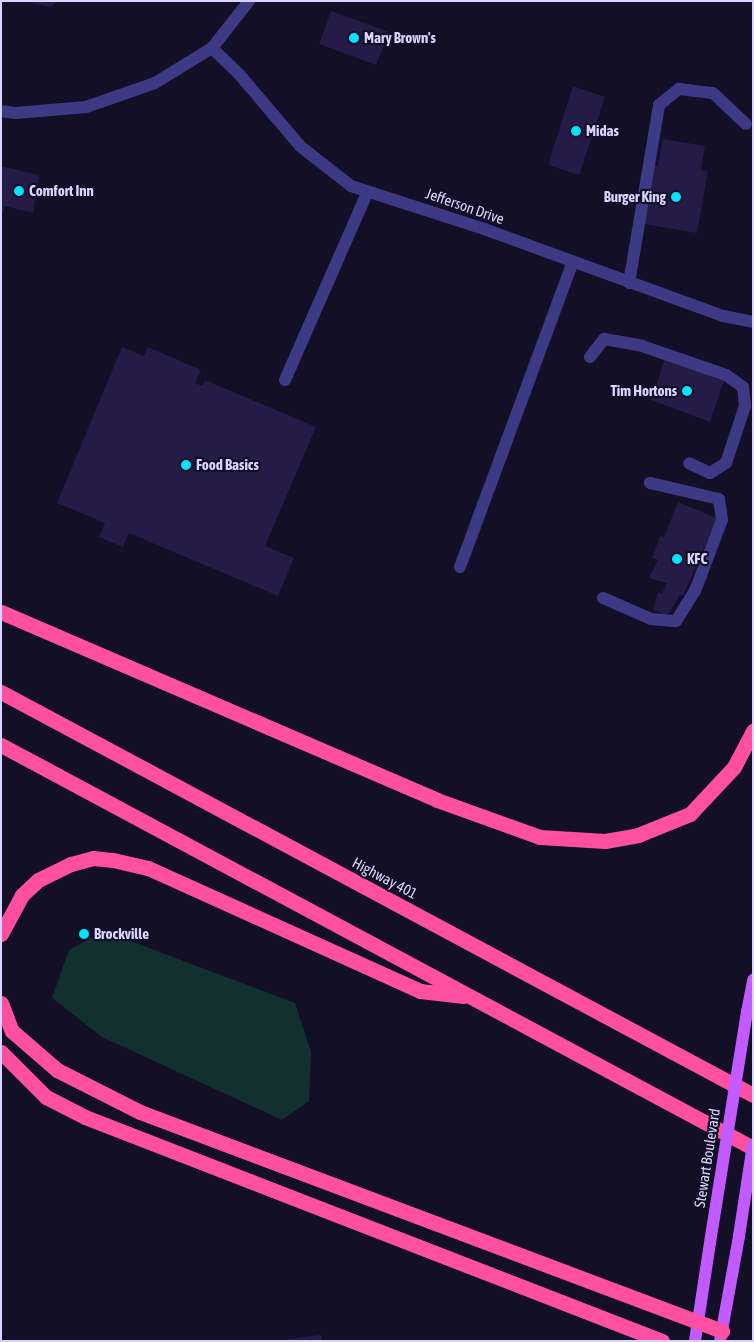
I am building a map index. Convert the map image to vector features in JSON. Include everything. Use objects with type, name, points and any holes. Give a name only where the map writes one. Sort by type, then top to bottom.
[{"type":"highway","points":[[1,612],[437,800],[540,837],[605,842],[638,835],[690,814],[734,767],[753,731]]},
{"type":"highway","name":"Highway 401","points":[[1,692],[753,1095]]},
{"type":"highway","points":[[1,745],[753,1146]]},
{"type":"highway","points":[[1,934],[22,896],[38,880],[78,862],[93,858],[113,860],[148,868],[420,991],[473,997]]},
{"type":"highway","points":[[1,1003],[12,1031],[57,1070],[140,1112],[698,1322],[721,1336]]},
{"type":"highway","points":[[1,1052],[46,1097],[85,1117],[662,1341]]},
{"type":"highway","points":[[721,1078],[753,1089]]},
{"type":"main road","name":"Stewart Boulevard","points":[[694,1341],[753,980]]},
{"type":"main road","points":[[721,1336],[753,1146]]},
{"type":"street","points":[[1,111],[16,113],[86,107],[154,83],[212,48],[249,1]]},
{"type":"street","name":"Jefferson Drive","points":[[212,48],[300,146],[351,186],[723,316],[753,322]]},
{"type":"street","points":[[629,283],[659,104],[679,89],[713,93],[746,124]]},
{"type":"street","points":[[285,380],[368,191]]},
{"type":"street","points":[[460,567],[573,262]]},
{"type":"street","points":[[590,357],[604,339],[632,345],[726,375],[743,387],[745,406],[726,462],[710,474],[689,463]]},
{"type":"street","points":[[603,598],[651,619],[676,622],[695,591],[722,520],[718,499],[650,483]]},
{"type":"green space","points":[[104,931],[295,1003],[311,1052],[309,1101],[282,1120],[102,1037],[52,998],[69,950]]},
{"type":"building","points":[[23,1],[58,1],[50,7]]},
{"type":"building","name":"Mary Brown's","points":[[331,11],[389,32],[376,65],[319,44]]},
{"type":"building","name":"Midas","points":[[573,86],[605,97],[579,175],[548,165]]},
{"type":"building","name":"Burger King","points":[[663,139],[705,146],[701,170],[708,171],[697,233],[644,224],[655,165],[658,166]]},
{"type":"building","name":"Comfort Inn","points":[[1,166],[39,175],[33,213],[5,206],[1,219]]},
{"type":"building","name":"Food Basics","points":[[122,347],[144,356],[148,347],[201,370],[195,383],[202,386],[205,380],[316,427],[265,546],[294,558],[278,596],[129,533],[123,547],[99,537],[105,523],[57,503]]},
{"type":"building","name":"Tim Hortons","points":[[665,359],[724,381],[710,422],[651,400]]},
{"type":"building","name":"KFC","points":[[678,502],[717,518],[683,596],[680,595],[670,612],[665,615],[653,609],[658,592],[662,593],[667,583],[649,578],[658,560],[652,558],[660,536],[664,537]]},
{"type":"building","points":[[321,1335],[322,1341],[287,1341],[287,1339]]},
{"type":"place","name":"Mary Brown's","points":[[354,38]]},
{"type":"place","name":"Midas","points":[[576,131]]},
{"type":"place","name":"Comfort Inn","points":[[19,191]]},
{"type":"place","name":"Burger King","points":[[676,197]]},
{"type":"place","name":"Tim Hortons","points":[[687,391]]},
{"type":"place","name":"Food Basics","points":[[186,465]]},
{"type":"place","name":"KFC","points":[[677,559]]},
{"type":"place","name":"Brockville","points":[[84,934]]}]
